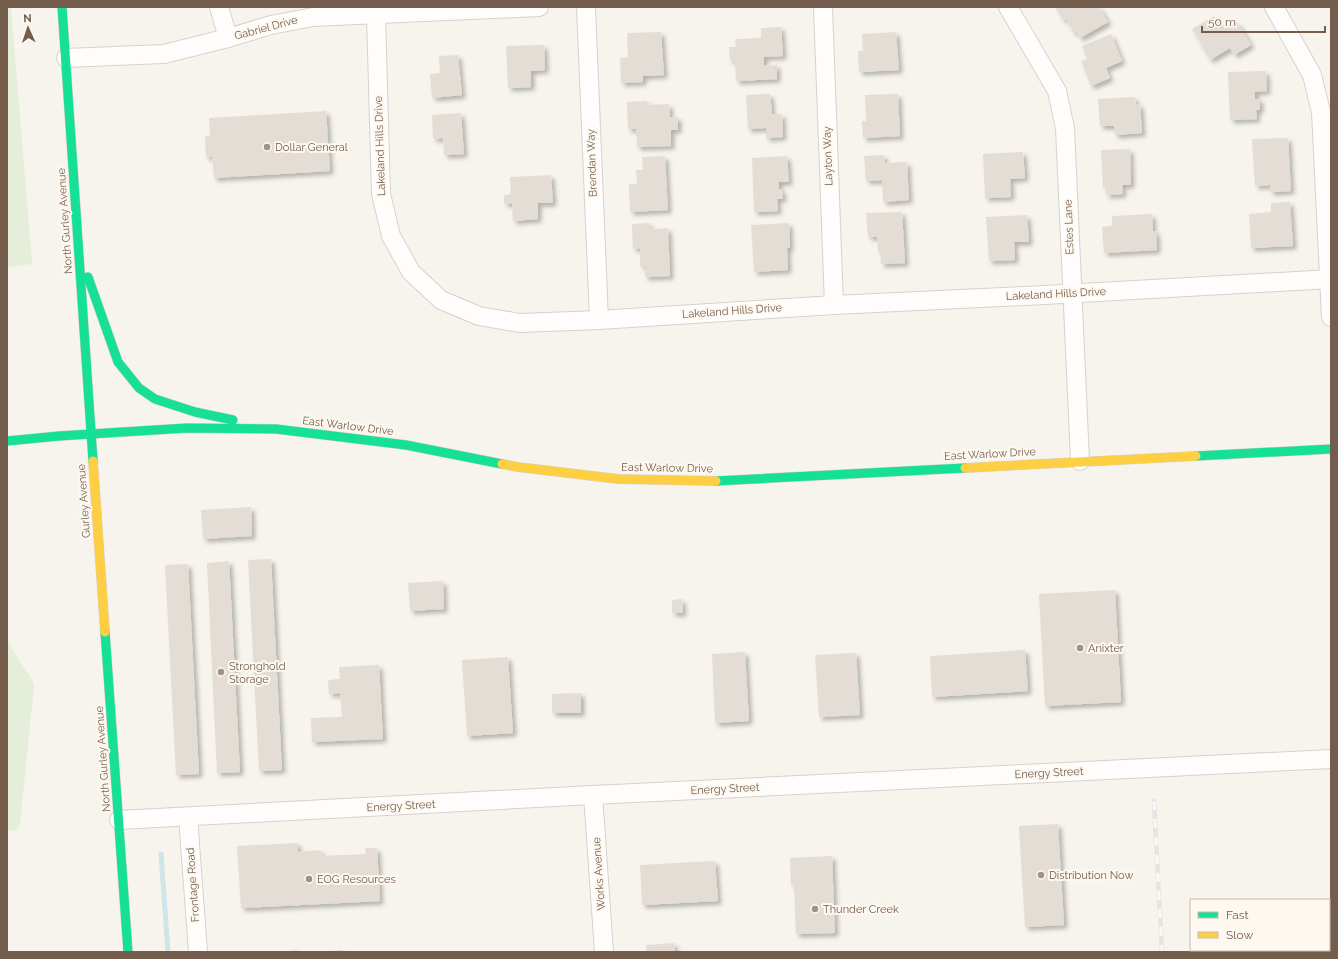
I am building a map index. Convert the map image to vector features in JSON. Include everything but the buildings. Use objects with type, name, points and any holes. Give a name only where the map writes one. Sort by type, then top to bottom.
[{"type":"street","name":"North Gurley Avenue","points":[[62,7],[91,434]]},
{"type":"street","points":[[219,7],[228,38]]},
{"type":"street","name":"Gabriel Drive","points":[[66,58],[164,54],[272,25],[313,17],[539,7]]},
{"type":"street","name":"Brendan Way","points":[[586,7],[599,320]]},
{"type":"street","name":"Layton Way","points":[[823,7],[834,305]]},
{"type":"street","name":"Estes Lane","points":[[1008,7],[1057,91],[1065,128],[1080,462]]},
{"type":"street","points":[[1274,7],[1312,75],[1321,112],[1331,317]]},
{"type":"street","name":"Lakeland Hills Drive","points":[[376,15],[381,194],[391,236],[411,272],[441,300],[479,316],[520,323],[599,320],[834,305],[1330,279]]},
{"type":"street","points":[[79,252],[118,362],[139,388],[155,398],[195,412],[276,429]]},
{"type":"street","name":"East Warlow Drive","points":[[7,441],[187,428],[276,429],[406,446],[518,467],[618,479],[707,481],[1331,449]]},
{"type":"street","name":"Gurley Avenue","points":[[91,434],[101,565]]},
{"type":"street","name":"North Gurley Avenue","points":[[101,565],[128,952]]},
{"type":"street","name":"Energy Street","points":[[119,820],[1331,759]]},
{"type":"street","name":"Works Avenue","points":[[593,795],[604,952]]},
{"type":"street","name":"Frontage Road","points":[[188,817],[198,952]]},
{"type":"green space","points":[[7,7],[11,7],[32,264],[7,267]]},
{"type":"green space","points":[[7,641],[32,680],[34,686],[20,824],[16,830],[7,831]]},
{"type":"waterway","points":[[161,854],[168,952]]},
{"type":"railway","points":[[1154,801],[1162,952]]},
{"type":"traffic: fast","points":[[62,7],[93,461]]},
{"type":"traffic: fast","points":[[88,277],[118,362],[139,388],[155,399],[195,412],[233,420]]},
{"type":"traffic: fast","points":[[7,441],[59,436],[187,428],[276,429],[406,445],[502,464]]},
{"type":"traffic: fast","points":[[1196,456],[1331,449]]},
{"type":"traffic: fast","points":[[716,481],[965,468]]},
{"type":"traffic: fast","points":[[105,632],[128,952]]},
{"type":"traffic: slow","points":[[965,468],[1196,456]]},
{"type":"traffic: slow","points":[[93,461],[105,632]]},
{"type":"traffic: slow","points":[[502,464],[618,479],[716,481]]},
{"type":"place","name":"Dollar General","points":[[267,147]]},
{"type":"place","name":"Anixter","points":[[1080,648]]},
{"type":"place","name":"Stronghold Storage","points":[[221,672]]},
{"type":"place","name":"Distribution Now","points":[[1041,875]]},
{"type":"place","name":"EOG Resources","points":[[309,879]]},
{"type":"place","name":"Thunder Creek","points":[[815,909]]}]
